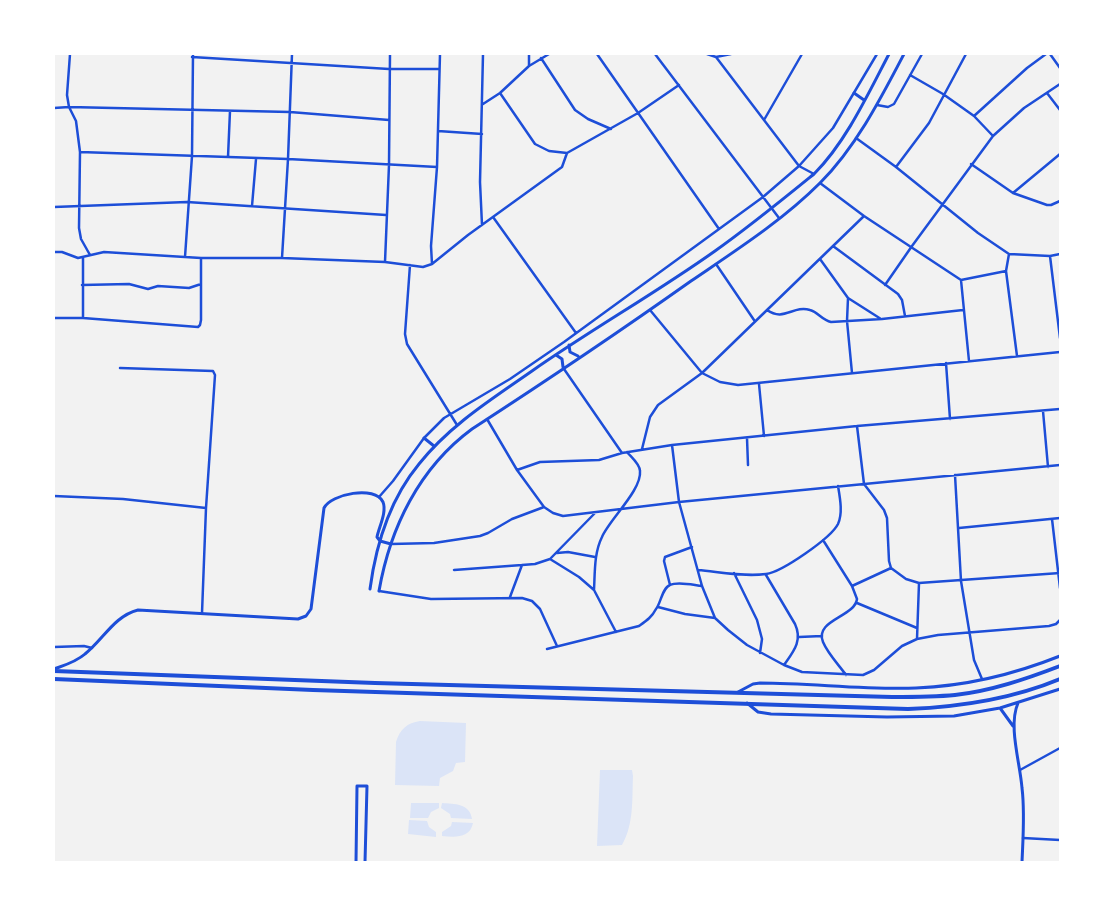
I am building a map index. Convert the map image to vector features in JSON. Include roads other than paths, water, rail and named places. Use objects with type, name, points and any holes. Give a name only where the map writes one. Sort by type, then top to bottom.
[{"type":"highway","points":[[54,670],[385,683],[892,697],[956,695],[1018,682],[1060,666]]},
{"type":"highway","points":[[54,679],[313,690],[889,708],[937,707],[974,703],[1003,697],[1060,679]]},
{"type":"main road","points":[[370,589],[376,553],[389,515],[407,480],[434,446],[457,425],[568,345],[715,251],[814,174],[833,152],[890,54]]},
{"type":"main road","points":[[379,591],[391,544],[406,508],[435,463],[458,440],[716,264],[779,218],[820,183],[856,138],[904,54]]},
{"type":"main road","points":[[854,94],[864,100]]},
{"type":"main road","points":[[568,345],[573,354],[580,356]]},
{"type":"main road","points":[[555,355],[562,359],[563,367]]},
{"type":"main road","points":[[424,438],[434,446]]},
{"type":"main road","points":[[54,670],[75,661],[92,648],[116,621],[133,611],[150,610],[202,615],[303,618],[310,609],[325,505],[335,498],[367,492],[379,497],[384,508],[378,534],[380,541]]},
{"type":"main road","points":[[380,541],[391,544]]},
{"type":"main road","points":[[738,692],[752,684],[760,683],[916,688],[956,684],[1014,672],[1060,656]]},
{"type":"main road","points":[[746,703],[753,709],[767,714],[887,717],[954,716],[1000,708],[1060,689]]},
{"type":"main road","points":[[1018,703],[1014,712],[1013,727],[1022,789],[1022,862]]},
{"type":"main road","points":[[1000,708],[1013,727]]},
{"type":"main road","points":[[356,862],[357,786],[367,786],[365,862]]},
{"type":"street","points":[[70,54],[67,95],[69,107],[76,121],[80,152],[80,206],[78,220],[80,235],[90,255]]},
{"type":"street","points":[[282,258],[292,54]]},
{"type":"street","points":[[384,262],[389,165],[390,54]]},
{"type":"street","points":[[432,264],[431,246],[437,167],[440,54]]},
{"type":"street","points":[[482,225],[480,182],[483,54]]},
{"type":"street","points":[[529,54],[529,66]]},
{"type":"street","points":[[483,104],[500,93],[529,66],[549,54]]},
{"type":"street","points":[[598,54],[719,229]]},
{"type":"street","points":[[655,54],[779,218]]},
{"type":"street","points":[[708,54],[716,57],[731,54]]},
{"type":"street","points":[[764,120],[802,54]]},
{"type":"street","points":[[379,497],[394,481],[424,438],[450,414],[510,379],[576,333],[763,197],[799,166],[833,128],[877,54]]},
{"type":"street","points":[[876,104],[888,107],[894,104],[922,54]]},
{"type":"street","points":[[896,167],[922,133],[966,54]]},
{"type":"street","points":[[974,116],[1046,54]]},
{"type":"street","points":[[1050,54],[1060,68]]},
{"type":"street","points":[[185,257],[187,202],[192,156],[193,56],[292,64],[389,69],[439,69]]},
{"type":"street","points":[[716,57],[799,166],[814,174]]},
{"type":"street","points":[[542,58],[575,110],[611,129]]},
{"type":"street","points":[[910,75],[943,94],[974,116],[993,136]]},
{"type":"street","points":[[886,285],[912,246],[993,136],[1024,108],[1060,84]]},
{"type":"street","points":[[500,93],[536,144],[542,149],[567,153],[638,113],[679,85]]},
{"type":"street","points":[[1047,93],[1060,110]]},
{"type":"street","points":[[54,108],[290,112],[389,120]]},
{"type":"street","points":[[228,158],[230,111]]},
{"type":"street","points":[[438,131],[482,134]]},
{"type":"street","points":[[856,138],[896,167],[978,233],[1009,254],[1050,256],[1060,254]]},
{"type":"street","points":[[80,152],[288,159],[437,167]]},
{"type":"street","points":[[54,252],[62,252],[74,257],[83,258],[104,252],[201,258],[282,258],[384,262],[423,266],[432,264],[562,167],[567,153]]},
{"type":"street","points":[[1013,193],[1060,156]]},
{"type":"street","points":[[252,206],[256,159]]},
{"type":"street","points":[[971,164],[1013,193],[1047,205],[1060,202]]},
{"type":"street","points":[[820,183],[864,216],[961,280],[1006,271]]},
{"type":"street","points":[[54,207],[187,202],[386,215]]},
{"type":"street","points":[[642,449],[650,417],[654,409],[702,373],[864,216]]},
{"type":"street","points":[[493,217],[576,333]]},
{"type":"street","points":[[833,246],[900,297],[905,316]]},
{"type":"street","points":[[1009,254],[1006,271],[1017,356]]},
{"type":"street","points":[[1050,256],[1060,338]]},
{"type":"street","points":[[83,258],[83,318]]},
{"type":"street","points":[[54,318],[83,318],[198,327],[201,320],[201,258]]},
{"type":"street","points":[[820,260],[848,298],[882,320]]},
{"type":"street","points":[[716,264],[755,321]]},
{"type":"street","points":[[410,265],[407,344],[457,425]]},
{"type":"street","points":[[961,280],[969,361]]},
{"type":"street","points":[[82,285],[129,284],[150,289],[158,286],[189,288],[201,284]]},
{"type":"street","points":[[848,298],[847,321],[852,373]]},
{"type":"street","points":[[767,310],[778,315],[807,309],[828,322],[882,320],[964,310]]},
{"type":"street","points":[[650,310],[702,373],[729,384],[759,384],[1060,352]]},
{"type":"street","points":[[946,363],[950,419]]},
{"type":"street","points":[[563,367],[622,453]]},
{"type":"street","points":[[120,368],[205,370],[214,372],[202,615]]},
{"type":"street","points":[[759,384],[764,436]]},
{"type":"street","points":[[518,470],[543,461],[599,460],[622,453],[672,445],[857,426],[1060,409]]},
{"type":"street","points":[[1043,411],[1048,467]]},
{"type":"street","points":[[487,419],[518,470],[544,506],[552,513],[563,516],[679,502],[1060,465]]},
{"type":"street","points":[[857,426],[864,484],[884,510],[887,518],[891,568],[906,579],[919,583],[1060,573]]},
{"type":"street","points":[[746,438],[748,465]]},
{"type":"street","points":[[672,445],[679,502],[702,586],[715,618],[760,653],[784,665],[802,672],[858,676],[868,674],[902,646],[917,639],[938,635],[969,634],[1049,626],[1056,624],[1060,620]]},
{"type":"street","points":[[594,590],[595,557],[603,534],[624,508],[639,478],[640,470],[638,465],[627,452]]},
{"type":"street","points":[[955,475],[962,581],[969,634],[975,665],[982,679]]},
{"type":"street","points":[[698,570],[766,574],[784,568],[822,540],[837,526],[840,519],[838,486]]},
{"type":"street","points":[[54,496],[123,499],[206,508]]},
{"type":"street","points":[[391,544],[434,543],[480,536],[512,519],[544,506]]},
{"type":"street","points":[[454,570],[535,564],[550,559],[597,511]]},
{"type":"street","points":[[959,528],[1060,518]]},
{"type":"street","points":[[1052,519],[1060,573],[1060,588]]},
{"type":"street","points":[[822,540],[856,595],[857,603],[850,611],[826,627],[822,636],[823,643],[846,675]]},
{"type":"street","points":[[670,585],[664,561],[665,558],[692,547]]},
{"type":"street","points":[[556,553],[568,552],[595,557]]},
{"type":"street","points":[[550,559],[579,577],[594,590],[616,632]]},
{"type":"street","points":[[510,597],[522,565]]},
{"type":"street","points":[[852,586],[891,568]]},
{"type":"street","points":[[734,573],[759,627],[762,639],[760,653]]},
{"type":"street","points":[[766,574],[795,624],[799,637],[795,650],[784,665]]},
{"type":"street","points":[[917,639],[919,583]]},
{"type":"street","points":[[547,648],[639,626],[649,619],[658,607],[665,588],[670,585],[702,586]]},
{"type":"street","points":[[379,591],[431,599],[510,597],[527,599],[537,605],[557,646]]},
{"type":"street","points":[[857,603],[917,628]]},
{"type":"street","points":[[658,607],[685,614],[715,618]]},
{"type":"street","points":[[799,637],[822,636]]},
{"type":"street","points":[[54,648],[84,646],[92,648]]},
{"type":"street","points":[[1020,770],[1060,748]]},
{"type":"street","points":[[1023,838],[1060,840]]}]
